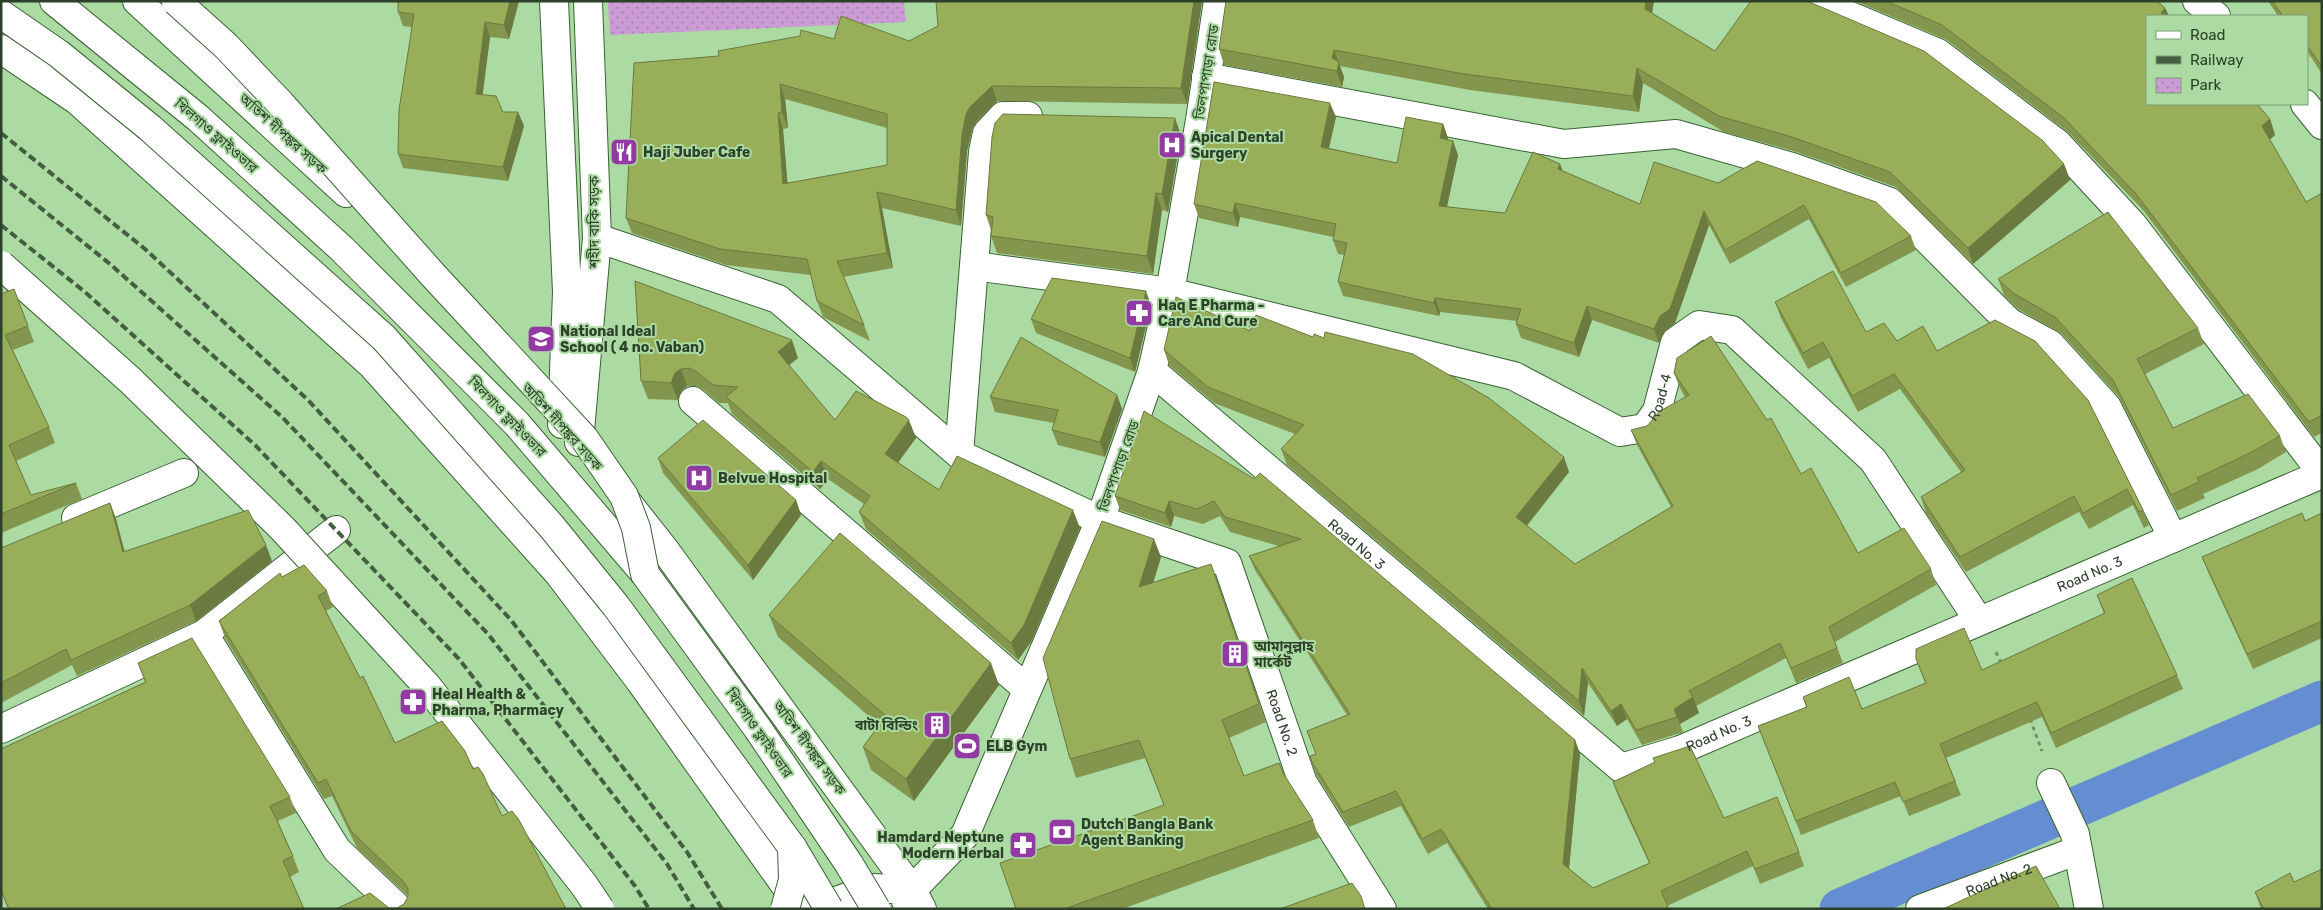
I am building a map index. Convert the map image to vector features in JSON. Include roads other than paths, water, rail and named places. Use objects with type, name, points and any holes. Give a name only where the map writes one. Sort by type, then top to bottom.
[{"type":"street","name":"খিলগাও ফ্লাইওভার","points":[[54,1],[198,118],[341,248],[517,424],[645,574],[758,729],[849,864],[876,909]]},
{"type":"street","name":"অতিশ দীপঙ্কর সড়ক","points":[[137,1],[333,180],[570,433],[665,550],[912,902]]},
{"type":"street","points":[[176,1],[226,46],[274,97],[433,275],[584,438],[624,496],[636,528],[645,574]]},
{"type":"street","name":"শহীদ বাকি সড়ক","points":[[554,1],[567,292],[570,433]]},
{"type":"street","name":"শহীদ বাকি সড়ক","points":[[570,433],[597,238],[588,1]]},
{"type":"street","name":"তিলপাপাড়া রোড","points":[[912,902],[965,835],[1100,520],[1152,371],[1170,292],[1200,120],[1218,1]]},
{"type":"street","points":[[1815,1],[1938,53],[2058,144],[2133,224],[2322,474]]},
{"type":"street","points":[[2197,1],[2215,15]]},
{"type":"street","points":[[1,14],[59,54],[150,128],[384,338],[552,527],[587,570],[690,705],[792,847],[829,909]]},
{"type":"street","points":[[1,49],[78,101],[371,364],[559,574],[640,681],[802,909]]},
{"type":"street","points":[[1206,77],[1564,144],[1676,134],[1792,167],[1890,202],[2008,322],[2050,344],[2107,407],[2173,538]]},
{"type":"street","points":[[2306,105],[2322,125]]},
{"type":"street","points":[[959,454],[982,152],[987,133],[1003,116],[1052,117]]},
{"type":"street","points":[[1170,119],[1200,120]]},
{"type":"street","points":[[597,238],[778,299],[959,454],[1100,520]]},
{"type":"street","points":[[1,265],[130,380],[282,528],[427,686],[584,885],[600,909]]},
{"type":"street","name":"Road-4","points":[[974,266],[1170,292],[1514,376],[1620,432],[1645,428],[1657,411],[1675,342],[1699,325],[1732,330],[1873,460],[1980,621]]},
{"type":"street","name":"Road No. 3","points":[[1152,371],[1621,768],[1680,750],[2322,474]]},
{"type":"street","points":[[693,401],[1027,689]]},
{"type":"street","points":[[56,527],[184,473]]},
{"type":"street","name":"Road No. 2","points":[[1100,520],[1227,563],[1304,783],[1382,909]]},
{"type":"street","points":[[1,729],[204,634],[336,530]]},
{"type":"street","points":[[204,634],[337,850],[398,909]]},
{"type":"street","points":[[2051,783],[2076,843],[2089,909]]},
{"type":"street","name":"Road No. 2","points":[[1920,909],[2076,843]]},
{"type":"street","points":[[785,909],[793,880],[792,847]]},
{"type":"street","points":[[814,909],[873,888],[912,902]]},
{"type":"waterway","points":[[1840,909],[2322,701]]},
{"type":"railway","points":[[1,133],[145,249],[308,400],[511,620],[687,852],[722,909]]},
{"type":"railway","points":[[1,176],[110,264],[282,417],[488,634],[667,864],[694,909]]},
{"type":"railway","points":[[1,225],[85,292],[255,445],[459,659],[635,886],[649,909]]},
{"type":"place","name":"Apical Dental Surgery","points":[[1172,145]]},
{"type":"place","name":"Haji Juber Cafe","points":[[624,152]]},
{"type":"place","name":"Haq E Pharma - Care And Cure","points":[[1139,313]]},
{"type":"place","name":"National Ideal School ( 4 no. Vaban)","points":[[541,339]]},
{"type":"place","name":"Belvue Hospital","points":[[699,478]]},
{"type":"place","name":"আমানুল্লাহ মার্কেট","points":[[1235,654]]},
{"type":"place","name":"Heal Health & Pharma, Pharmacy","points":[[413,702]]},
{"type":"place","name":"বাটা বিল্ডিং","points":[[937,725]]},
{"type":"place","name":"ELB Gym","points":[[967,746]]},
{"type":"place","name":"Dutch Bangla Bank Agent Banking","points":[[1062,832]]},
{"type":"place","name":"Hamdard Neptune Modern Herbal","points":[[1023,845]]}]
